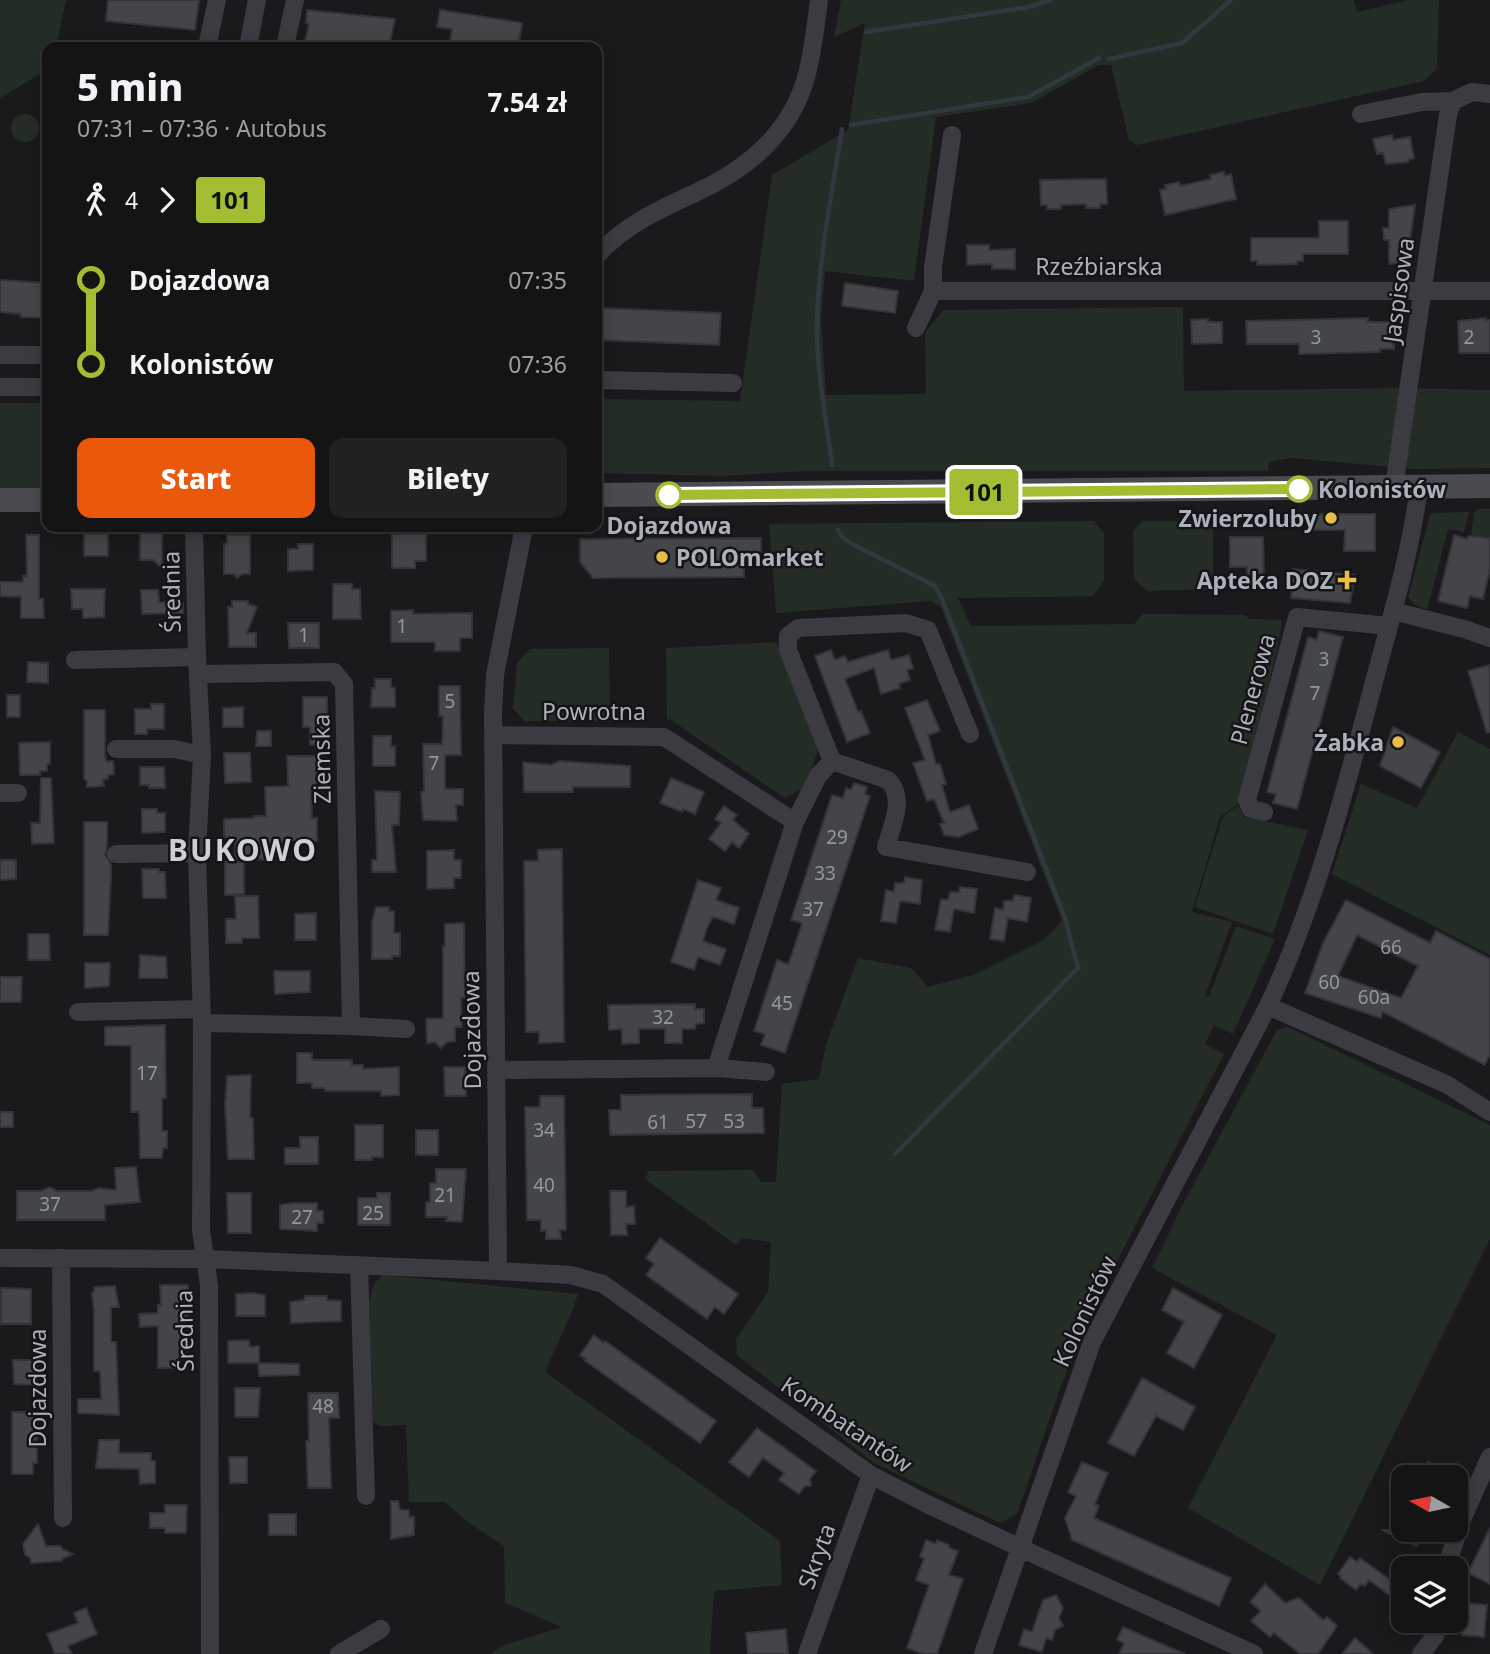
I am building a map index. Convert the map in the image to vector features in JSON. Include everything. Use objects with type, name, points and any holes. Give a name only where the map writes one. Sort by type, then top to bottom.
[{"type":"street","points":[[208,42],[217,0]]},
{"type":"street","points":[[249,42],[257,0]]},
{"type":"street","points":[[286,42],[295,0]]},
{"type":"street","points":[[602,251],[638,220],[722,180],[749,162],[769,144],[787,121],[801,93],[810,63],[819,0]]},
{"type":"street","points":[[1362,114],[1422,102],[1453,100],[1472,92],[1490,94]]},
{"type":"street","name":"Jaspisowa","points":[[1394,487],[1448,115],[1453,100]]},
{"type":"street","points":[[916,328],[933,291],[933,267],[952,135]]},
{"type":"street","name":"Rzeźbiarska","points":[[933,291],[1490,290]]},
{"type":"street","points":[[0,355],[42,355]]},
{"type":"street","points":[[602,380],[733,383]]},
{"type":"street","points":[[0,387],[42,387]]},
{"type":"street","points":[[602,495],[1490,486]]},
{"type":"street","name":"Kolonistów","points":[[983,1654],[1092,1342],[1268,1006],[1293,948],[1345,788],[1391,618],[1416,514],[1419,487]]},
{"type":"street","points":[[0,500],[42,500]]},
{"type":"street","name":"Średnia","points":[[194,532],[202,755],[197,853],[201,1016],[201,1230],[209,1285],[210,1654]]},
{"type":"street","name":"Dojazdowa","points":[[498,1271],[493,734],[495,675],[523,532]]},
{"type":"street","name":"Plenerowa","points":[[1264,812],[1251,809],[1247,800],[1297,617],[1391,618]]},
{"type":"street","points":[[1391,618],[1464,629],[1490,638]]},
{"type":"street","points":[[971,734],[928,631],[906,623],[798,628],[788,636],[788,650],[832,761],[888,780],[893,785],[898,802],[886,846],[1027,872]]},
{"type":"street","name":"Średnia","points":[[75,660],[197,666]]},
{"type":"street","name":"Ziemska","points":[[197,666],[334,672],[344,684],[351,1026]]},
{"type":"street","name":"Powrotna","points":[[493,734],[664,737],[795,822]]},
{"type":"street","points":[[116,749],[174,749],[202,755]]},
{"type":"street","points":[[716,1068],[795,822],[818,776],[832,761]]},
{"type":"street","points":[[116,854],[197,853]]},
{"type":"street","points":[[1268,1006],[1446,1084],[1490,1112]]},
{"type":"street","points":[[78,1012],[201,1016],[406,1030]]},
{"type":"street","points":[[496,1070],[716,1068],[766,1072]]},
{"type":"street","points":[[0,1258],[205,1259],[498,1271]]},
{"type":"street","name":"Dojazdowa","points":[[61,1258],[63,1518]]},
{"type":"street","points":[[359,1265],[366,1496]]},
{"type":"street","name":"Kombatantów","points":[[498,1271],[571,1275],[603,1283],[871,1475],[1020,1547],[1254,1654]]},
{"type":"street","points":[[1450,1556],[1463,1517],[1490,1457]]},
{"type":"street","name":"Skryta","points":[[807,1654],[871,1475]]},
{"type":"street","points":[[339,1654],[381,1629]]},
{"type":"street","points":[[1421,1654],[1436,1633]]},
{"type":"shaded area","points":[[0,0],[66,0],[57,42],[42,42],[42,73],[0,98]]},
{"type":"shaded area","points":[[841,0],[1354,0],[1357,12],[1409,0],[1439,0],[1437,68],[1424,81],[1137,145],[1129,140],[1111,65],[1099,65],[1031,103],[936,117],[914,281],[825,271],[821,318],[826,395],[926,394],[925,333],[943,310],[1183,307],[1184,391],[1401,388],[1490,390],[1490,468],[1414,469],[1292,458],[1269,462],[1268,471],[806,471],[722,476],[602,473],[602,399],[740,401],[772,175],[848,130],[865,23],[834,37]]},
{"type":"shaded area","points":[[25,114],[35,118],[39,128],[35,138],[25,142],[15,138],[11,128],[15,118]]},
{"type":"shaded area","points":[[0,403],[42,403],[42,491],[0,490]]},
{"type":"shaded area","points":[[1477,509],[1490,509],[1490,537],[1471,536]]},
{"type":"shaded area","points":[[1469,512],[1464,532],[1448,529],[1428,607],[1426,609],[1415,605],[1408,597],[1430,515]]},
{"type":"shaded area","points":[[1094,521],[1104,533],[1104,581],[1093,596],[958,598],[971,626],[1134,624],[1143,614],[1245,615],[1249,619],[1282,620],[1276,655],[1238,804],[1220,817],[1192,912],[1232,922],[1205,996],[1209,997],[1236,926],[1275,939],[1233,1034],[1214,1025],[1205,1044],[1224,1054],[1094,1306],[1062,1383],[1017,1514],[1000,1523],[874,1463],[737,1355],[736,1339],[768,1292],[771,1242],[742,1238],[736,1245],[645,1179],[649,1171],[752,1170],[762,1182],[776,1182],[782,1084],[819,1079],[826,1044],[858,958],[911,968],[928,987],[976,974],[1044,940],[1062,921],[941,607],[931,601],[776,613],[769,524]]},
{"type":"shaded area","points":[[1142,521],[1213,521],[1213,589],[1147,591],[1134,579],[1133,531]]},
{"type":"shaded area","points":[[777,642],[819,746],[807,786],[785,798],[667,719],[666,648]]},
{"type":"shaded area","points":[[609,648],[610,721],[525,721],[513,709],[517,663],[530,649]]},
{"type":"shaded area","points":[[1458,732],[1490,749],[1490,955],[1332,874],[1361,784],[1417,808]]},
{"type":"shaded area","points":[[1238,805],[1244,817],[1308,830],[1273,934],[1195,907],[1222,818]]},
{"type":"shaded area","points":[[1288,1027],[1490,1125],[1490,1239],[1320,1585],[1188,1508],[1277,1335],[1152,1268],[1182,1206],[1277,1030]]},
{"type":"shaded area","points":[[383,1275],[578,1294],[545,1372],[780,1541],[782,1585],[714,1591],[710,1654],[490,1654],[502,1646],[562,1627],[505,1603],[504,1546],[468,1522],[445,1502],[409,1502],[406,1425],[379,1426],[373,1422],[369,1304],[373,1285]]},
{"type":"building","points":[[108,0],[199,0],[195,30],[106,21]]},
{"type":"building","points":[[307,10],[395,19],[390,42],[305,42],[309,24],[306,23]]},
{"type":"building","points":[[440,10],[522,23],[519,42],[450,42],[452,29],[437,27]]},
{"type":"building","points":[[1392,135],[1393,140],[1410,137],[1414,158],[1408,162],[1386,164],[1383,153],[1377,154],[1373,139]]},
{"type":"building","points":[[1224,172],[1224,176],[1231,174],[1236,199],[1165,215],[1160,190],[1166,189],[1165,185],[1179,182],[1180,186],[1211,179],[1210,175]]},
{"type":"building","points":[[1106,179],[1107,204],[1100,204],[1100,208],[1086,208],[1086,204],[1061,205],[1061,209],[1047,209],[1047,205],[1041,205],[1040,180]]},
{"type":"building","points":[[1415,205],[1407,262],[1389,264],[1389,240],[1384,240],[1383,228],[1389,228],[1389,209]]},
{"type":"building","points":[[1319,221],[1348,221],[1348,254],[1303,254],[1303,261],[1297,261],[1297,264],[1257,265],[1257,261],[1251,261],[1251,238],[1319,238]]},
{"type":"building","points":[[967,245],[989,245],[989,250],[1015,249],[1015,269],[992,269],[992,264],[967,265]]},
{"type":"building","points":[[0,280],[42,283],[42,318],[0,312]]},
{"type":"building","points":[[845,283],[898,291],[895,313],[842,306]]},
{"type":"building","points":[[602,308],[721,313],[719,345],[602,340]]},
{"type":"building","points":[[1368,318],[1368,322],[1393,322],[1394,349],[1380,349],[1380,352],[1299,354],[1299,344],[1247,344],[1246,321]]},
{"type":"building","points":[[1486,318],[1486,321],[1490,320],[1490,353],[1459,353],[1458,321]]},
{"type":"building","points":[[1208,319],[1208,322],[1222,322],[1222,343],[1192,344],[1191,320]]},
{"type":"building","points":[[1312,514],[1375,514],[1375,551],[1344,551],[1345,530],[1311,530]]},
{"type":"building","points":[[140,533],[162,533],[162,568],[153,560],[140,560]]},
{"type":"building","points":[[84,534],[108,534],[108,556],[84,556]]},
{"type":"building","points":[[392,534],[426,534],[426,561],[415,561],[415,568],[392,568]]},
{"type":"building","points":[[26,535],[39,535],[39,599],[43,599],[44,618],[21,618],[21,597],[0,596],[0,582],[23,582],[23,576],[27,576]]},
{"type":"building","points":[[227,535],[250,535],[250,574],[242,574],[237,578],[234,574],[224,574],[224,544],[227,544]]},
{"type":"building","points":[[1454,535],[1467,539],[1468,536],[1490,538],[1490,569],[1483,599],[1470,596],[1467,608],[1438,601]]},
{"type":"building","points":[[1230,537],[1263,537],[1264,575],[1247,575],[1247,567],[1230,567]]},
{"type":"building","name":"POLOmarket","points":[[761,538],[761,553],[744,553],[744,577],[593,578],[580,562],[580,539]]},
{"type":"building","points":[[298,544],[313,544],[313,570],[288,571],[288,549],[298,549]]},
{"type":"building","points":[[1293,569],[1355,575],[1350,603],[1291,598]]},
{"type":"building","points":[[333,584],[352,584],[352,589],[360,589],[361,619],[333,619]]},
{"type":"building","points":[[71,589],[105,589],[104,617],[83,618],[83,609],[72,609]]},
{"type":"building","points":[[141,590],[158,590],[159,602],[183,603],[183,613],[142,614]]},
{"type":"building","points":[[232,601],[248,601],[248,604],[257,607],[247,633],[256,633],[256,647],[229,647],[228,607],[232,607]]},
{"type":"building","points":[[413,610],[413,614],[472,613],[472,638],[460,638],[460,651],[435,651],[435,642],[391,642],[391,611]]},
{"type":"building","points":[[288,623],[319,623],[319,648],[289,648]]},
{"type":"building","points":[[1319,631],[1343,637],[1297,809],[1273,803],[1276,794],[1267,792],[1308,637],[1317,640]]},
{"type":"building","points":[[831,650],[835,660],[845,656],[848,662],[888,650],[891,660],[909,655],[913,668],[907,670],[910,680],[899,684],[900,688],[881,694],[874,668],[845,679],[870,733],[847,742],[815,656]]},
{"type":"building","points":[[28,662],[48,663],[48,683],[27,682]]},
{"type":"building","points":[[1490,665],[1490,732],[1487,733],[1468,671]]},
{"type":"building","points":[[375,679],[391,679],[391,687],[395,688],[395,707],[371,707]]},
{"type":"building","points":[[439,686],[460,686],[461,755],[445,755],[445,789],[463,789],[463,805],[456,805],[457,821],[423,820],[423,744],[442,744],[443,716],[439,716]]},
{"type":"building","points":[[7,695],[20,695],[20,717],[7,717]]},
{"type":"building","points":[[303,697],[327,697],[327,745],[310,745],[310,727],[303,727]]},
{"type":"building","points":[[927,700],[940,731],[928,735],[936,764],[940,764],[946,784],[942,785],[950,812],[969,805],[978,829],[959,837],[944,835],[940,824],[944,823],[934,799],[927,801],[913,763],[925,760],[905,708]]},
{"type":"building","points":[[151,704],[164,704],[164,729],[147,729],[147,734],[135,734],[135,709],[151,709]]},
{"type":"building","points":[[243,707],[243,727],[223,727],[223,708]]},
{"type":"building","points":[[84,710],[105,710],[105,756],[107,762],[113,761],[114,774],[103,779],[104,786],[87,787],[87,781],[84,779]]},
{"type":"building","points":[[1393,727],[1440,752],[1421,788],[1380,766]]},
{"type":"building","points":[[257,731],[271,731],[271,746],[256,746]]},
{"type":"building","points":[[373,736],[391,736],[391,747],[395,746],[395,766],[373,766]]},
{"type":"building","points":[[50,742],[50,764],[47,764],[47,771],[40,771],[40,775],[20,775],[19,743]]},
{"type":"building","points":[[224,753],[250,753],[251,782],[225,783]]},
{"type":"building","points":[[287,756],[317,756],[316,788],[311,788],[312,818],[317,818],[317,841],[283,841],[284,857],[273,857],[273,860],[235,859],[235,838],[224,837],[224,819],[266,816],[265,787],[288,786]]},
{"type":"building","points":[[560,761],[630,766],[630,787],[573,787],[573,792],[524,792],[523,762],[551,765]]},
{"type":"building","points":[[140,767],[164,767],[165,788],[140,785]]},
{"type":"building","points":[[41,778],[51,778],[54,843],[32,844],[31,823],[40,823]]},
{"type":"building","points":[[671,778],[704,792],[695,814],[660,803]]},
{"type":"building","points":[[854,783],[867,787],[865,794],[870,796],[785,1053],[761,1045],[765,1034],[754,1031],[777,960],[788,964],[792,954],[802,923],[791,920],[832,795],[843,798],[846,788],[851,790]]},
{"type":"building","points":[[375,791],[400,792],[399,825],[392,825],[396,872],[372,872],[372,860],[377,860]]},
{"type":"building","points":[[724,806],[737,815],[733,820],[749,834],[739,848],[732,842],[725,851],[709,839],[721,823],[715,819]]},
{"type":"building","points":[[142,809],[157,809],[157,813],[165,813],[165,832],[142,833]]},
{"type":"building","points":[[84,822],[107,822],[105,855],[111,864],[108,935],[84,935]]},
{"type":"building","points":[[562,849],[564,1042],[539,1043],[539,1032],[526,1032],[524,861],[538,861],[538,850]]},
{"type":"building","points":[[454,850],[454,860],[461,860],[461,878],[454,878],[454,888],[427,889],[427,851]]},
{"type":"building","points":[[0,860],[16,860],[16,879],[0,880]]},
{"type":"building","points":[[225,862],[244,862],[244,894],[225,895]]},
{"type":"building","points":[[142,869],[159,869],[159,872],[165,872],[166,898],[143,898]]},
{"type":"building","points":[[905,877],[922,880],[920,904],[900,901],[896,923],[881,921],[886,890],[894,892],[895,883],[904,883]]},
{"type":"building","points":[[698,880],[721,888],[716,900],[739,908],[734,924],[713,917],[707,928],[703,941],[726,949],[720,965],[698,957],[694,970],[671,962]]},
{"type":"building","points":[[960,887],[977,889],[974,913],[954,909],[950,932],[935,930],[941,899],[948,900],[950,892],[959,892]]},
{"type":"building","points":[[1014,895],[1031,898],[1027,922],[1008,918],[1004,941],[990,939],[995,908],[1003,910],[1004,901],[1013,901]]},
{"type":"building","points":[[235,896],[258,896],[259,938],[242,938],[242,943],[226,943],[226,919],[236,919]]},
{"type":"building","points":[[1346,900],[1430,943],[1436,931],[1490,959],[1490,1054],[1485,1065],[1383,1012],[1381,1018],[1305,993],[1323,943]],"holes":[[[1357,935],[1418,966],[1401,998],[1338,976]]]},
{"type":"building","points":[[376,907],[389,907],[389,911],[394,911],[394,933],[400,933],[400,956],[392,956],[392,959],[372,959],[372,922]]},
{"type":"building","points":[[316,913],[316,940],[295,940],[295,914]]},
{"type":"building","points":[[464,923],[465,998],[461,998],[462,1027],[455,1027],[455,1041],[447,1042],[441,1048],[435,1042],[427,1043],[426,1019],[443,1018],[445,924]]},
{"type":"building","points":[[28,934],[49,934],[50,960],[28,960]]},
{"type":"building","points":[[140,955],[166,957],[167,978],[139,978]]},
{"type":"building","points":[[85,963],[110,963],[109,986],[85,988]]},
{"type":"building","points":[[274,971],[310,971],[310,992],[275,994]]},
{"type":"building","points":[[0,977],[22,977],[21,1002],[0,1002]]},
{"type":"building","points":[[695,1004],[695,1009],[704,1009],[704,1023],[696,1024],[695,1029],[682,1029],[682,1043],[665,1043],[665,1029],[639,1029],[639,1043],[622,1044],[622,1029],[609,1030],[608,1005]]},
{"type":"building","points":[[165,1025],[166,1098],[162,1098],[162,1131],[167,1131],[167,1148],[163,1148],[162,1158],[140,1158],[139,1112],[131,1112],[131,1046],[105,1045],[105,1027]]},
{"type":"building","points":[[297,1053],[312,1053],[312,1060],[352,1060],[352,1065],[363,1065],[363,1069],[399,1067],[399,1095],[381,1096],[381,1091],[325,1091],[325,1088],[312,1088],[312,1083],[297,1083]]},
{"type":"building","points":[[444,1067],[465,1067],[466,1096],[445,1096]]},
{"type":"building","points":[[251,1075],[250,1118],[253,1118],[254,1159],[228,1159],[225,1105],[227,1076]]},
{"type":"building","points":[[752,1094],[752,1108],[763,1108],[764,1133],[610,1135],[609,1110],[621,1110],[621,1095]]},
{"type":"building","points":[[540,1096],[564,1096],[566,1230],[560,1230],[561,1239],[546,1239],[546,1230],[541,1231],[541,1220],[527,1220],[525,1107],[540,1107]]},
{"type":"building","points":[[0,1112],[13,1112],[13,1127],[0,1127]]},
{"type":"building","points":[[355,1125],[383,1125],[383,1157],[355,1160]]},
{"type":"building","points":[[416,1130],[438,1130],[438,1155],[416,1155]]},
{"type":"building","points":[[300,1137],[318,1137],[318,1164],[285,1164],[285,1148],[300,1148]]},
{"type":"building","points":[[136,1167],[140,1202],[105,1205],[105,1220],[17,1220],[17,1191],[41,1191],[50,1187],[57,1191],[92,1191],[99,1188],[116,1190],[115,1168]]},
{"type":"building","points":[[436,1169],[466,1169],[462,1222],[446,1221],[447,1217],[426,1217],[426,1202],[430,1202],[430,1183],[436,1183]]},
{"type":"building","points":[[610,1191],[626,1191],[626,1207],[634,1206],[635,1224],[626,1224],[627,1235],[611,1235]]},
{"type":"building","points":[[227,1193],[251,1193],[251,1233],[228,1233]]},
{"type":"building","points":[[377,1193],[390,1193],[390,1225],[358,1225],[358,1198],[377,1198]]},
{"type":"building","points":[[317,1203],[317,1211],[323,1211],[323,1223],[317,1223],[317,1231],[280,1229],[280,1205]]},
{"type":"building","points":[[660,1238],[738,1294],[724,1314],[715,1307],[707,1319],[646,1275],[654,1264],[646,1258]]},
{"type":"building","points":[[160,1285],[188,1285],[188,1317],[180,1317],[180,1368],[158,1368],[158,1326],[140,1327],[139,1314],[158,1313],[158,1305],[161,1305]]},
{"type":"building","points":[[115,1286],[119,1307],[111,1307],[111,1342],[116,1342],[119,1415],[78,1413],[78,1399],[101,1399],[100,1371],[94,1371],[92,1293],[94,1287]]},
{"type":"building","points":[[1,1288],[31,1289],[31,1324],[1,1324]]},
{"type":"building","points":[[1173,1288],[1222,1315],[1194,1368],[1167,1353],[1184,1322],[1162,1310]]},
{"type":"building","points":[[236,1294],[265,1295],[265,1316],[236,1316]]},
{"type":"building","points":[[305,1296],[327,1296],[327,1300],[341,1301],[341,1321],[291,1323],[290,1302],[304,1300]]},
{"type":"building","points":[[594,1335],[716,1421],[700,1443],[584,1360],[586,1359],[580,1355]]},
{"type":"building","points":[[249,1340],[250,1347],[259,1346],[259,1363],[228,1363],[228,1341]]},
{"type":"building","points":[[13,1360],[37,1360],[37,1385],[14,1384]]},
{"type":"building","points":[[258,1363],[299,1364],[299,1375],[259,1376]]},
{"type":"building","points":[[1142,1378],[1195,1407],[1183,1430],[1156,1416],[1134,1456],[1108,1443]]},
{"type":"building","points":[[235,1388],[260,1388],[258,1417],[235,1417]]},
{"type":"building","points":[[308,1393],[338,1393],[339,1418],[329,1418],[331,1488],[308,1488]]},
{"type":"building","points":[[12,1412],[34,1412],[34,1422],[37,1422],[37,1463],[33,1463],[33,1474],[12,1474]]},
{"type":"building","points":[[757,1428],[816,1471],[810,1479],[811,1486],[805,1486],[799,1494],[779,1480],[784,1473],[763,1458],[749,1477],[729,1462]]},
{"type":"building","points":[[99,1440],[119,1440],[119,1453],[151,1453],[151,1461],[155,1461],[155,1483],[140,1484],[139,1469],[96,1468]]},
{"type":"building","points":[[229,1457],[247,1457],[247,1483],[230,1483]]},
{"type":"building","points":[[1082,1462],[1108,1473],[1095,1504],[1099,1506],[1094,1518],[1231,1578],[1219,1606],[1072,1540],[1065,1518],[1076,1496],[1068,1492]]},
{"type":"building","points":[[391,1501],[398,1501],[400,1510],[409,1510],[409,1517],[414,1517],[414,1535],[391,1539]]},
{"type":"building","points":[[165,1505],[187,1505],[186,1533],[165,1533],[165,1528],[150,1528],[150,1513],[165,1513]]},
{"type":"building","points":[[269,1514],[296,1514],[296,1535],[269,1535]]},
{"type":"building","points":[[38,1524],[46,1546],[61,1546],[73,1554],[62,1561],[31,1563],[30,1558],[25,1555],[23,1544]]},
{"type":"building","points":[[1490,1528],[1490,1584],[1468,1573]]},
{"type":"building","points":[[926,1540],[936,1544],[937,1540],[958,1551],[949,1575],[963,1579],[937,1654],[923,1654],[907,1648],[929,1585],[916,1580],[924,1558],[920,1557]]},
{"type":"building","points":[[1350,1557],[1357,1562],[1360,1558],[1389,1579],[1391,1577],[1391,1596],[1369,1580],[1365,1586],[1361,1584],[1356,1590],[1338,1574]]},
{"type":"building","points":[[1265,1584],[1285,1603],[1299,1598],[1323,1620],[1327,1617],[1337,1626],[1318,1654],[1300,1654],[1274,1633],[1270,1637],[1251,1621],[1261,1611],[1250,1602]]},
{"type":"building","points":[[1056,1595],[1063,1608],[1059,1618],[1063,1626],[1055,1630],[1052,1640],[1046,1638],[1042,1652],[1019,1645],[1024,1629],[1032,1632],[1043,1600]]},
{"type":"building","points":[[1468,1603],[1487,1605],[1484,1637],[1462,1635],[1468,1633]]},
{"type":"building","points":[[86,1608],[97,1634],[68,1646],[72,1654],[55,1654],[47,1634],[78,1623],[74,1613]]},
{"type":"building","points":[[1123,1627],[1185,1654],[1119,1654],[1124,1643],[1117,1640]]},
{"type":"building","points":[[786,1629],[788,1654],[748,1654],[746,1633]]},
{"type":"building","points":[[1355,1638],[1361,1643],[1373,1654],[1342,1654]]},
{"type":"waterway","points":[[866,32],[1029,7],[1050,0]]},
{"type":"waterway","points":[[1109,59],[1182,43],[1231,0]]},
{"type":"waterway","points":[[851,125],[1028,97],[1099,58]]},
{"type":"waterway","points":[[832,465],[820,375],[817,321],[823,248],[842,129]]},
{"type":"waterway","points":[[838,530],[842,537],[854,545],[935,586],[1065,918],[1078,968],[895,1154]]},
{"type":"bus line","name":"101","points":[[669,495],[1299,489]]},
{"type":"place","name":"Kolonistów","points":[[1299,489]]},
{"type":"place","name":"Dojazdowa","points":[[669,495]]},
{"type":"place","name":"Zwierzoluby","points":[[1331,518]]},
{"type":"place","name":"POLOmarket","points":[[662,557]]},
{"type":"place","name":"Apteka DOZ","points":[[1347,580]]},
{"type":"place","name":"Żabka","points":[[1398,742]]},
{"type":"district","name":"BUKOWO","points":[[243,849]]}]
